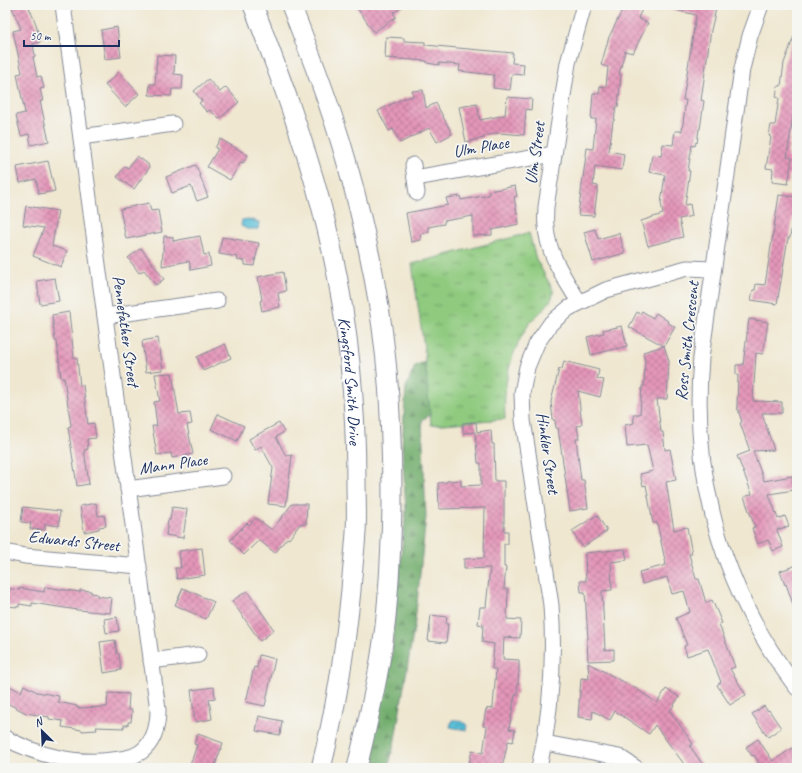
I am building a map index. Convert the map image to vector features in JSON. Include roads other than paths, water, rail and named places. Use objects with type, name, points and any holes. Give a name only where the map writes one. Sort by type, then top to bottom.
[{"type":"main road","name":"Kingsford Smith Drive","points":[[253,5],[295,118],[309,163],[332,252],[346,334],[354,406],[356,453],[356,531],[346,643],[330,734],[321,768]]},
{"type":"main road","points":[[291,5],[325,95],[346,160],[368,249],[382,328],[390,403],[392,454],[391,545],[380,660],[357,768]]},
{"type":"street","name":"Pennefather Street","points":[[5,738],[40,753],[71,760],[101,762],[128,758],[141,752],[154,734],[158,719],[152,661],[63,5]]},
{"type":"street","name":"Ulm Street","points":[[579,302],[557,263],[549,245],[546,226],[546,207],[568,63],[584,5]]},
{"type":"street","name":"Ross Smith Crescent","points":[[760,5],[750,36],[742,69],[713,269],[699,381],[700,442],[708,497],[720,543],[728,565],[748,609],[771,651],[797,688]]},
{"type":"street","points":[[81,137],[173,124]]},
{"type":"street","name":"Ulm Place","points":[[415,179],[554,154]]},
{"type":"street","name":"Hinkler Street","points":[[538,768],[548,720],[553,675],[552,628],[551,605],[523,420],[522,393],[527,367],[537,343],[551,323],[579,302],[606,290],[687,268],[713,269]]},
{"type":"street","points":[[105,316],[217,301]]},
{"type":"street","name":"Mann Place","points":[[128,489],[223,476]]},
{"type":"street","name":"Edwards Street","points":[[5,552],[25,556],[139,566]]},
{"type":"street","points":[[152,661],[198,655]]},
{"type":"street","points":[[544,743],[619,758],[636,768]]},
{"type":"water","points":[[248,219],[259,222],[258,229],[247,229],[241,226],[242,220]]},
{"type":"water","points":[[452,720],[457,720],[467,724],[466,730],[450,727]]}]
